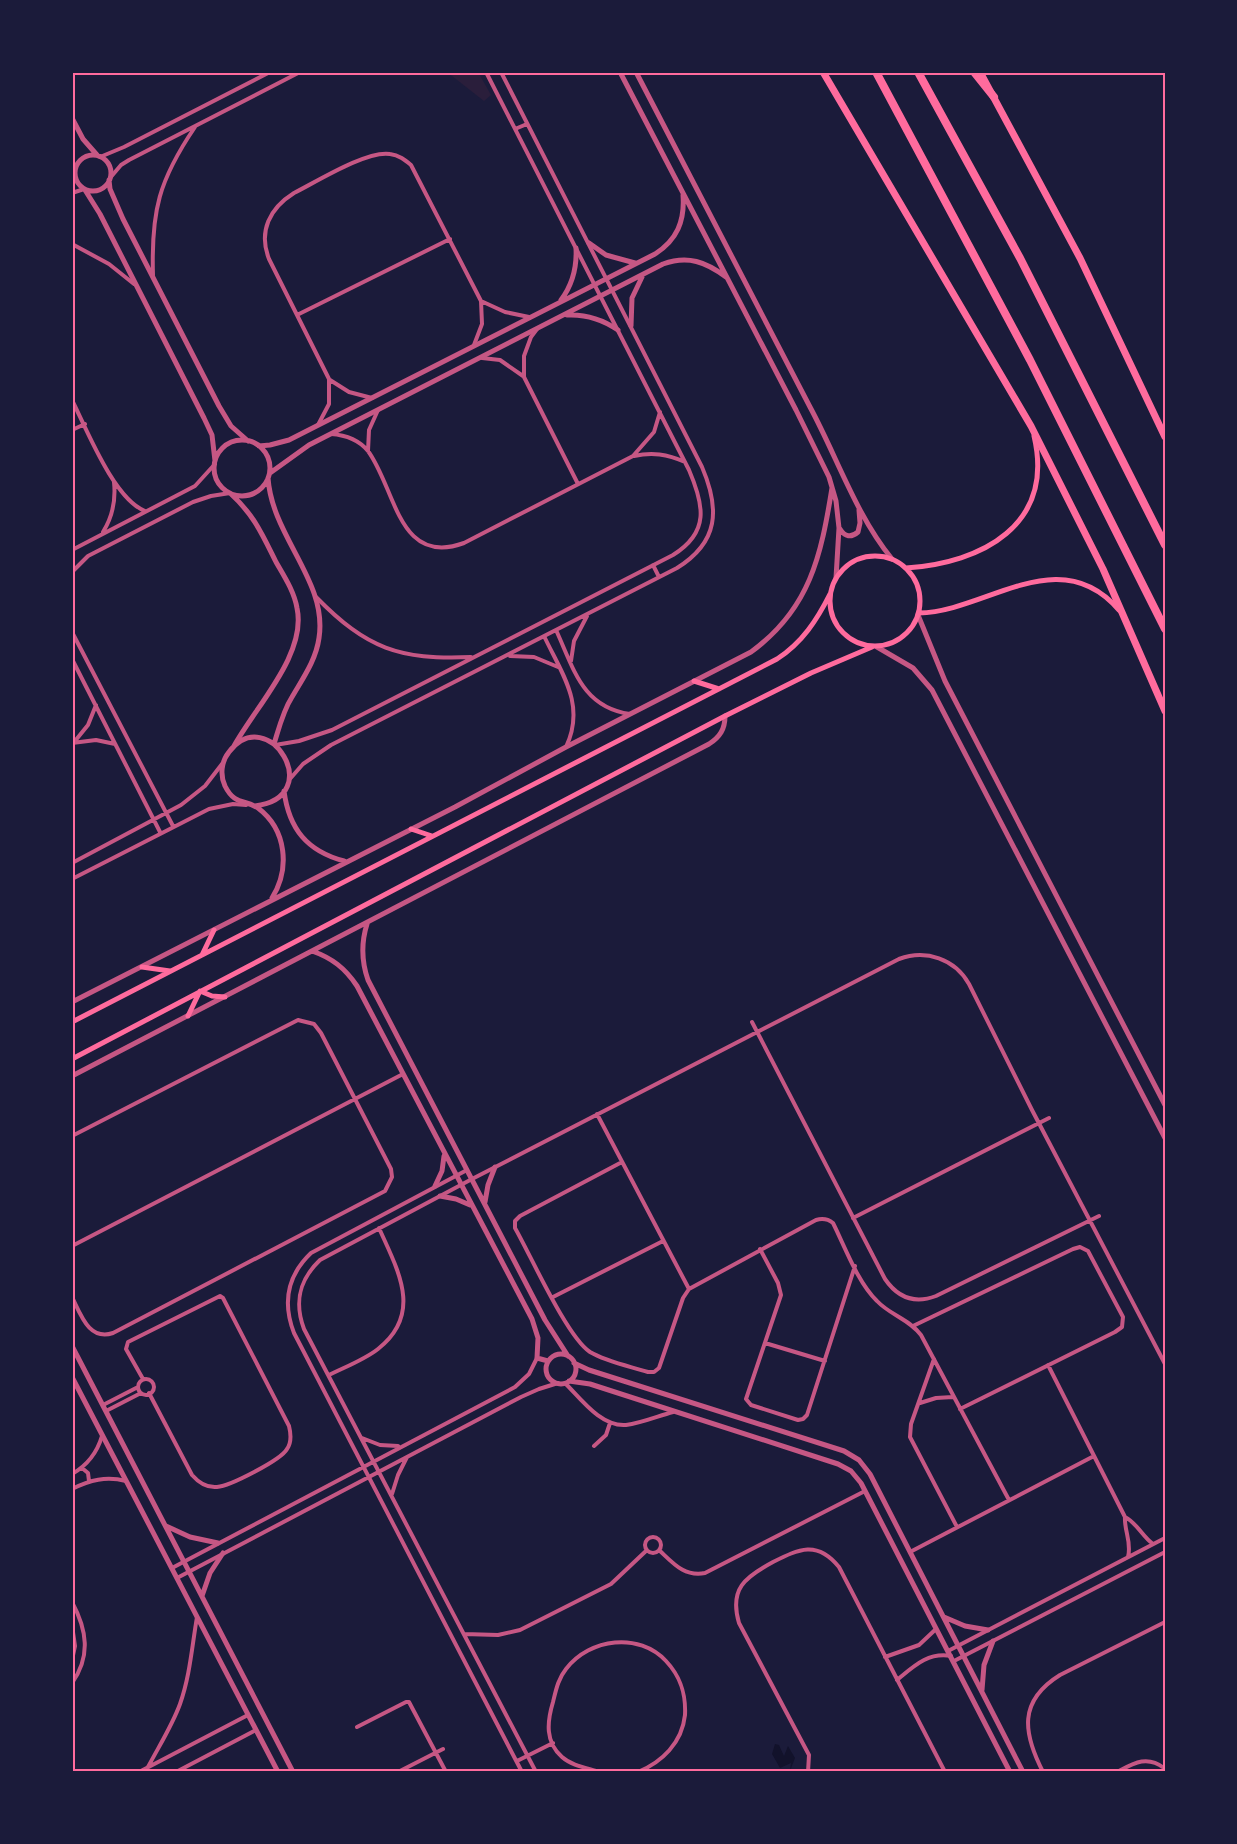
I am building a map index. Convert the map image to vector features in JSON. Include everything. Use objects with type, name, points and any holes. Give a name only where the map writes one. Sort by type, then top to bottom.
[{"type":"highway","points":[[823,72],[1031,426],[1125,617],[1165,711]]},
{"type":"highway","points":[[876,72],[1035,369],[1165,629]]},
{"type":"highway","points":[[918,72],[1025,269],[1165,545]]},
{"type":"highway","points":[[974,72],[994,97]]},
{"type":"highway","points":[[980,72],[1080,258],[1165,437]]},
{"type":"main road","points":[[906,568],[944,563],[979,552],[1004,537],[1014,527],[1030,502],[1037,480],[1037,452],[1031,426]]},
{"type":"main road","points":[[72,1022],[777,659],[798,643],[810,629],[831,594],[836,578],[844,568],[858,559],[875,556],[892,559],[906,568],[914,578],[921,601],[919,614],[911,630],[900,640],[886,646],[874,647],[811,673],[725,716],[72,1059]]},
{"type":"main road","points":[[919,614],[949,609],[1019,585],[1049,580],[1078,583],[1092,588],[1104,596],[1125,617]]},
{"type":"main road","points":[[831,594],[832,614],[842,632],[852,641],[874,647]]},
{"type":"main road","points":[[694,681],[719,689]]},
{"type":"main road","points":[[411,829],[432,836]]},
{"type":"main road","points":[[202,956],[214,930]]},
{"type":"main road","points":[[142,967],[172,971]]},
{"type":"main road","points":[[200,992],[225,997]]},
{"type":"main road","points":[[188,1016],[200,992]]},
{"type":"street","points":[[72,863],[166,813],[194,796],[205,786],[223,763],[289,660],[295,648],[299,620],[293,594],[256,522],[246,507],[219,484],[214,471],[214,444],[208,427],[100,214],[85,189],[77,182],[73,170],[86,157],[99,157],[124,147],[270,72]]},
{"type":"street","points":[[72,193],[85,189],[91,191],[102,189],[121,165],[129,160],[300,72]]},
{"type":"street","points":[[275,744],[310,738],[332,730],[683,549],[698,529],[702,506],[700,495],[686,462],[486,72]]},
{"type":"street","points":[[288,780],[303,764],[331,745],[687,562],[702,547],[712,528],[714,503],[712,490],[698,458],[501,72]]},
{"type":"street","points":[[620,72],[802,422],[832,488],[839,528],[836,578]]},
{"type":"street","points":[[636,72],[814,415],[858,505],[877,540],[892,559]]},
{"type":"street","points":[[643,116],[656,110]]},
{"type":"street","points":[[72,118],[84,139],[110,168],[109,179],[113,199],[225,416],[239,434],[259,446],[268,458],[275,514],[316,597],[320,625],[315,653],[284,712],[275,744]]},
{"type":"street","points":[[515,129],[527,123]]},
{"type":"street","points":[[153,278],[153,233],[159,196],[173,162],[196,125]]},
{"type":"street","points":[[317,425],[324,416],[328,404],[329,379],[267,254],[266,225],[283,200],[351,165],[369,156],[381,153],[392,154],[402,158],[418,174],[482,301],[482,324],[474,345]]},
{"type":"street","points":[[259,446],[280,444],[662,249],[675,235],[683,216],[682,190]]},
{"type":"street","points":[[297,315],[450,239]]},
{"type":"street","points":[[589,243],[616,259],[637,263]]},
{"type":"street","points":[[72,244],[110,264],[137,286]]},
{"type":"street","points":[[560,302],[575,271],[576,248]]},
{"type":"street","points":[[72,572],[88,556],[201,498],[253,494],[260,490],[269,475],[297,452],[663,264],[683,259],[704,263],[728,278]]},
{"type":"street","points":[[631,326],[632,297],[644,275]]},
{"type":"street","points":[[482,301],[505,312],[530,317]]},
{"type":"street","points":[[565,315],[576,314],[598,319],[618,330]]},
{"type":"street","points":[[537,329],[531,337],[524,356],[524,376],[578,484]]},
{"type":"street","points":[[481,358],[500,360],[524,376]]},
{"type":"street","points":[[329,379],[349,392],[372,398]]},
{"type":"street","points":[[72,400],[114,481],[131,503],[146,511]]},
{"type":"street","points":[[368,452],[369,430],[378,410]]},
{"type":"street","points":[[633,456],[654,432],[660,412]]},
{"type":"street","points":[[802,422],[814,415]]},
{"type":"street","points":[[72,430],[85,424]]},
{"type":"street","points":[[331,434],[351,438],[368,452],[408,531],[421,544],[431,548],[452,548],[464,543],[633,456],[665,454],[686,462]]},
{"type":"street","points":[[72,550],[195,486],[215,463],[222,449],[228,444],[241,440],[248,441]]},
{"type":"street","points":[[101,534],[115,504],[114,481]]},
{"type":"street","points":[[72,1002],[344,861],[411,829],[740,658],[762,644],[798,602],[815,570],[832,488]]},
{"type":"street","points":[[839,528],[845,535],[850,536],[858,532],[860,523],[858,505]]},
{"type":"street","points":[[653,565],[659,578]]},
{"type":"street","points":[[316,597],[351,628],[386,648],[426,658],[475,657]]},
{"type":"street","points":[[571,662],[574,641],[589,614]]},
{"type":"street","points":[[919,614],[945,681],[1165,1105]]},
{"type":"street","points":[[556,630],[587,692],[596,701],[618,712],[630,714]]},
{"type":"street","points":[[72,632],[173,826]]},
{"type":"street","points":[[544,636],[572,697],[574,707],[574,727],[566,747]]},
{"type":"street","points":[[874,647],[905,662],[920,674],[932,690],[1164,1134]]},
{"type":"street","points":[[507,656],[534,657],[559,667]]},
{"type":"street","points":[[72,659],[160,832]]},
{"type":"street","points":[[73,742],[88,725],[96,705]]},
{"type":"street","points":[[72,1076],[715,741],[723,730],[725,716]]},
{"type":"street","points":[[959,739],[972,732]]},
{"type":"street","points":[[233,747],[253,738],[264,739],[275,744],[287,760],[289,770],[284,791],[291,820],[299,833],[319,852],[344,861]]},
{"type":"street","points":[[73,742],[96,740],[116,744]]},
{"type":"street","points":[[223,763],[224,784],[236,800],[246,805]]},
{"type":"street","points":[[72,879],[160,832],[209,809],[221,806],[255,806],[271,802],[284,791]]},
{"type":"street","points":[[255,806],[264,813],[277,832],[284,854],[282,878],[271,900]]},
{"type":"street","points":[[367,923],[362,946],[364,969],[368,980],[545,1320],[568,1356],[574,1363],[589,1370],[852,1455],[866,1467],[1023,1772]]},
{"type":"street","points":[[172,1568],[514,1387],[529,1374],[537,1358],[538,1338],[532,1318],[351,976],[333,961],[312,951]]},
{"type":"street","points":[[536,1772],[302,1323],[298,1304],[299,1292],[310,1269],[320,1260],[460,1185],[899,959],[915,954],[932,956],[953,966],[965,977],[1165,1364]]},
{"type":"street","points":[[72,1136],[298,1020],[314,1024],[321,1033],[356,1098],[391,1169],[392,1177],[385,1191],[113,1333],[97,1334],[90,1329],[72,1297]]},
{"type":"street","points":[[752,1022],[890,1288],[907,1298],[917,1300],[936,1296],[1099,1216]]},
{"type":"street","points":[[72,1246],[402,1074]]},
{"type":"street","points":[[597,1114],[689,1289]]},
{"type":"street","points":[[853,1218],[1049,1118]]},
{"type":"street","points":[[435,1186],[442,1171],[444,1154]]},
{"type":"street","points":[[622,1162],[517,1218],[515,1228],[575,1337],[582,1345],[601,1356],[651,1372],[659,1368],[683,1298],[689,1289],[760,1249],[816,1220],[825,1218],[833,1223],[869,1292],[883,1307],[913,1326],[934,1359],[1009,1500]]},
{"type":"street","points":[[485,1204],[488,1185],[495,1167]]},
{"type":"street","points":[[467,1170],[311,1253],[295,1272],[290,1283],[287,1308],[290,1321],[369,1477],[522,1772]]},
{"type":"street","points":[[440,1196],[456,1198],[471,1206]]},
{"type":"street","points":[[329,1375],[380,1348],[399,1322],[404,1290],[400,1275],[379,1228]]},
{"type":"street","points":[[553,1297],[663,1240]]},
{"type":"street","points":[[913,1326],[1072,1249],[1080,1247],[1088,1251],[1123,1317],[1124,1322],[1119,1330],[960,1409]]},
{"type":"street","points":[[760,1249],[781,1290],[747,1401],[751,1405],[798,1420],[807,1415],[855,1265]]},
{"type":"street","points":[[106,1412],[141,1393],[149,1393],[153,1390],[153,1383],[143,1379],[126,1349],[128,1342],[220,1296],[289,1426],[291,1437],[288,1447],[280,1457],[226,1485],[217,1487],[203,1485],[192,1475],[149,1393]]},
{"type":"street","points":[[765,1343],[825,1361]]},
{"type":"street","points":[[72,1346],[293,1772]]},
{"type":"street","points":[[537,1358],[548,1361],[559,1354],[568,1356]]},
{"type":"street","points":[[934,1359],[910,1428],[910,1437],[957,1527]]},
{"type":"street","points":[[548,1361],[547,1375],[558,1383]]},
{"type":"street","points":[[567,1382],[575,1371],[574,1363]]},
{"type":"street","points":[[1048,1365],[1125,1517],[1130,1544],[1128,1557]]},
{"type":"street","points":[[72,1377],[278,1772]]},
{"type":"street","points":[[141,1393],[138,1387],[139,1382],[143,1379]]},
{"type":"street","points":[[567,1382],[597,1414],[610,1423],[626,1425],[675,1411]]},
{"type":"street","points":[[177,1578],[530,1393],[558,1383],[590,1384],[838,1464],[856,1476],[1010,1772]]},
{"type":"street","points":[[103,1405],[138,1387]]},
{"type":"street","points":[[919,1403],[936,1398],[954,1397]]},
{"type":"street","points":[[594,1446],[606,1435],[610,1423]]},
{"type":"street","points":[[72,1473],[82,1468],[95,1454],[102,1436]]},
{"type":"street","points":[[362,1438],[380,1445],[399,1446]]},
{"type":"street","points":[[910,1552],[1094,1456]]},
{"type":"street","points":[[392,1495],[407,1457]]},
{"type":"street","points":[[82,1468],[88,1473],[89,1481]]},
{"type":"street","points":[[72,1489],[89,1481],[108,1478],[127,1481]]},
{"type":"street","points":[[659,1550],[684,1572],[698,1575],[705,1573],[865,1491]]},
{"type":"street","points":[[1125,1517],[1132,1521],[1143,1536],[1153,1544]]},
{"type":"street","points":[[165,1525],[190,1537],[218,1543]]},
{"type":"street","points":[[647,1550],[646,1542],[652,1537],[660,1541],[659,1550]]},
{"type":"street","points":[[951,1656],[958,1646],[1165,1538]]},
{"type":"street","points":[[647,1550],[652,1553],[659,1550]]},
{"type":"street","points":[[463,1634],[498,1635],[520,1630],[611,1584],[647,1550]]},
{"type":"street","points":[[808,1772],[808,1755],[735,1612],[735,1600],[745,1580],[753,1572],[797,1550],[816,1550],[825,1554],[839,1567],[945,1772]]},
{"type":"street","points":[[897,1680],[926,1658],[942,1654],[964,1656],[1165,1552]]},
{"type":"street","points":[[202,1596],[210,1573],[223,1553]]},
{"type":"street","points":[[72,1602],[84,1627],[86,1640],[82,1664],[72,1683]]},
{"type":"street","points":[[148,1767],[170,1728],[180,1703],[187,1677],[197,1616]]},
{"type":"street","points":[[943,1617],[965,1626],[988,1630]]},
{"type":"street","points":[[1043,1772],[1031,1747],[1027,1719],[1038,1693],[1048,1682],[1060,1675],[1165,1622]]},
{"type":"street","points":[[72,1625],[75,1646],[72,1660]]},
{"type":"street","points":[[885,1657],[919,1645],[936,1628]]},
{"type":"street","points":[[982,1692],[984,1665],[993,1641]]},
{"type":"street","points":[[600,1772],[564,1758],[553,1743],[547,1725],[558,1681],[566,1668],[589,1649],[604,1644],[626,1642],[647,1647],[662,1656],[674,1670],[682,1686],[686,1703],[684,1721],[674,1746],[652,1766],[638,1772]]},
{"type":"street","points":[[357,1727],[408,1702],[446,1772]]},
{"type":"street","points":[[139,1772],[248,1715]]},
{"type":"street","points":[[176,1772],[256,1730]]},
{"type":"street","points":[[517,1761],[553,1743]]},
{"type":"street","points":[[398,1772],[443,1749]]},
{"type":"street","points":[[1117,1772],[1141,1761],[1157,1763],[1164,1768]]},
{"type":"shaded area","points":[[447,72],[478,72],[491,95],[484,101]]},
{"type":"shaded area","points":[[775,1744],[779,1745],[784,1756],[788,1746],[795,1758],[790,1771],[791,1763],[780,1768],[772,1754]]}]
